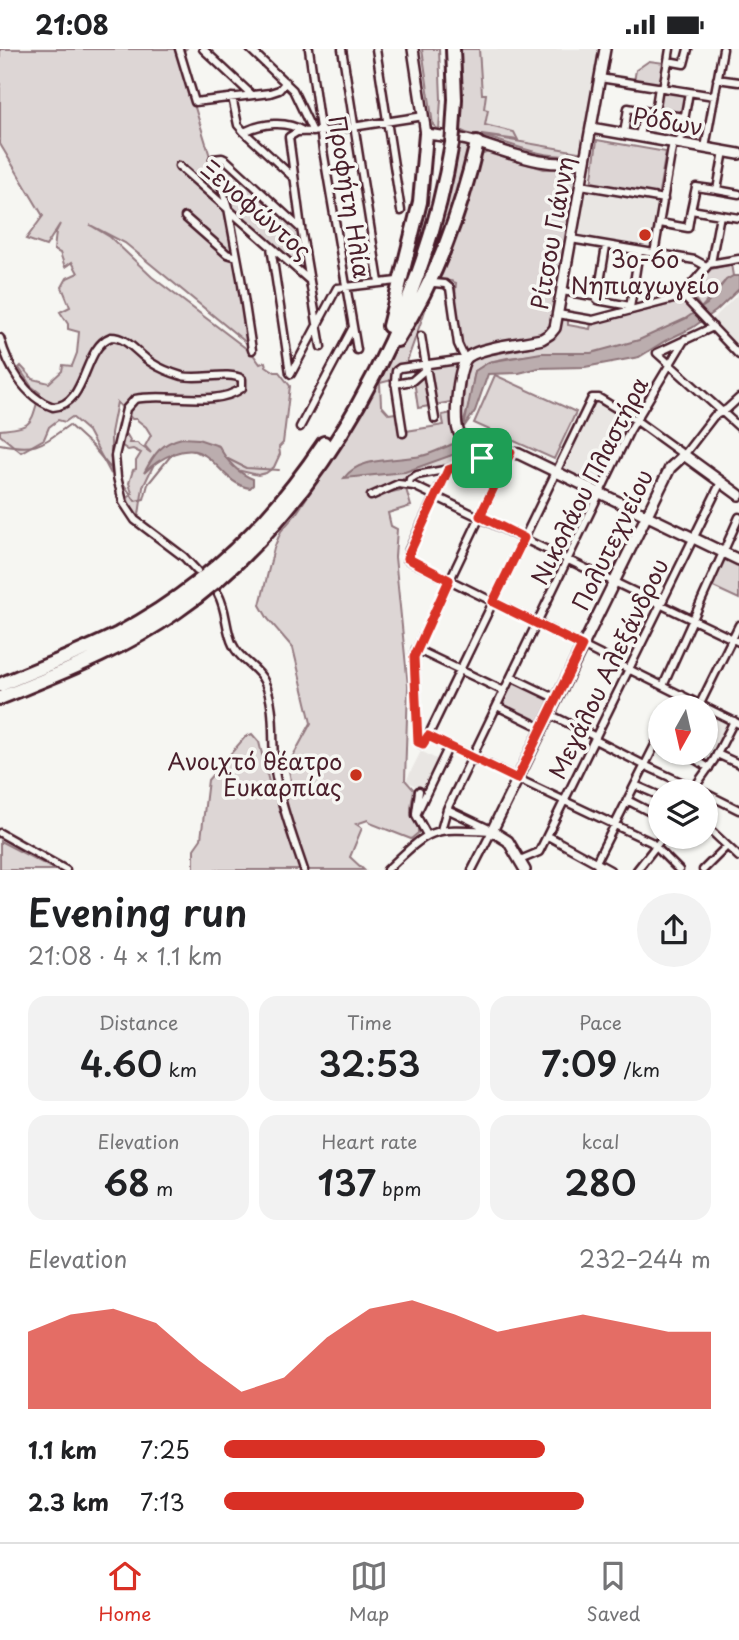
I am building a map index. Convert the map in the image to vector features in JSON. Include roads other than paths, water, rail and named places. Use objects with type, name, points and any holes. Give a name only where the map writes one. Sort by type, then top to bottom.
[{"type":"highway","points":[[0,685],[129,628],[193,586],[236,550],[278,505],[319,450],[348,404],[408,281],[449,137],[445,49]]},
{"type":"highway","points":[[354,408],[388,345],[418,277],[440,200],[455,99],[453,49]]},
{"type":"highway","points":[[388,326],[420,202],[426,134]]},
{"type":"highway","points":[[0,698],[112,650],[162,622],[242,558],[290,505],[311,477],[409,321],[440,263],[459,212],[477,143]]},
{"type":"street","points":[[179,49],[195,102],[275,92],[286,82]]},
{"type":"street","points":[[203,49],[252,95]]},
{"type":"street","points":[[250,49],[286,82],[298,97],[312,132]]},
{"type":"street","name":"Προφήτη Ηλία","points":[[309,49],[312,132],[346,285],[357,350]]},
{"type":"street","points":[[342,49],[379,282]]},
{"type":"street","points":[[376,49],[401,211]]},
{"type":"street","points":[[412,49],[426,134],[477,143],[544,163],[585,161]]},
{"type":"street","name":"Ρίτσου Γιάννη","points":[[465,359],[478,352],[546,337],[555,328],[605,49]]},
{"type":"street","points":[[655,112],[670,49]]},
{"type":"street","points":[[668,61],[684,64],[688,49]]},
{"type":"street","points":[[705,148],[723,49]]},
{"type":"street","points":[[600,78],[714,96]]},
{"type":"street","points":[[717,79],[739,82]]},
{"type":"street","points":[[654,254],[689,92]]},
{"type":"street","points":[[232,97],[238,125],[294,178]]},
{"type":"street","points":[[624,134],[628,108],[684,117]]},
{"type":"street","points":[[639,136],[644,111]]},
{"type":"street","points":[[321,347],[300,228],[289,136],[297,132],[354,127],[424,116]]},
{"type":"street","points":[[244,132],[251,128],[282,123],[312,132]]},
{"type":"street","name":"Ρόδων","points":[[591,128],[739,154]]},
{"type":"street","points":[[717,190],[724,151]]},
{"type":"street","points":[[252,350],[228,208],[213,159],[225,159],[300,228]]},
{"type":"street","name":"Ξενοφώντος","points":[[179,166],[309,280]]},
{"type":"street","points":[[581,185],[664,199]]},
{"type":"street","points":[[660,222],[688,228],[695,187],[739,194]]},
{"type":"street","points":[[691,210],[739,218]]},
{"type":"street","points":[[558,314],[593,320],[682,295],[708,265],[720,215]]},
{"type":"street","points":[[185,217],[228,255],[237,257]]},
{"type":"street","points":[[571,239],[708,265],[739,259]]},
{"type":"street","points":[[606,246],[597,300],[630,308]]},
{"type":"street","points":[[271,247],[290,375],[335,290],[346,285],[397,281]]},
{"type":"street","points":[[630,308],[639,251]]},
{"type":"street","points":[[434,283],[445,284],[450,288],[458,344],[465,359],[461,369],[457,426],[463,439],[482,458]]},
{"type":"street","points":[[562,291],[598,297]]},
{"type":"street","points":[[682,295],[739,355]]},
{"type":"street","points":[[713,327],[657,352],[739,427]]},
{"type":"street","points":[[300,427],[352,329]]},
{"type":"street","points":[[421,335],[435,419]]},
{"type":"street","points":[[0,338],[15,374],[32,394],[53,407],[62,406],[71,399],[100,344],[111,337],[122,339],[152,364],[173,373],[202,378],[234,376],[242,379],[242,388],[228,395],[135,399],[125,409],[121,426],[115,466],[127,511],[184,557],[197,571]]},
{"type":"street","name":"Νικολάου Πλαστήρα","points":[[441,829],[447,809],[600,493],[637,421],[685,339]]},
{"type":"street","points":[[403,433],[394,374],[400,368],[465,359]]},
{"type":"street","points":[[395,384],[412,381],[426,366]]},
{"type":"street","points":[[511,452],[416,649],[413,665],[418,742],[423,744],[592,398],[599,398],[637,421],[739,495]]},
{"type":"street","name":"Πολυτεχνείου","points":[[472,870],[670,468],[715,417],[739,398]]},
{"type":"street","points":[[409,484],[410,479],[416,475],[448,470],[482,458],[511,452],[739,560]]},
{"type":"street","points":[[448,470],[409,549],[407,559],[681,695]]},
{"type":"street","name":"Μεγάλου Αλεξάνδρου","points":[[520,860],[538,854],[548,836],[721,482]]},
{"type":"street","points":[[371,496],[398,484],[409,484],[736,640]]},
{"type":"street","points":[[663,686],[739,517]]},
{"type":"street","points":[[218,594],[234,649],[239,658],[261,675],[268,692],[275,776],[304,870]]},
{"type":"street","points":[[705,695],[736,640],[739,625]]},
{"type":"street","points":[[416,649],[504,691]]},
{"type":"street","points":[[511,677],[556,699]]},
{"type":"street","points":[[497,706],[542,728]]},
{"type":"street","points":[[718,713],[736,722],[718,752]]},
{"type":"street","points":[[549,714],[673,779]]},
{"type":"street","points":[[428,736],[648,843]]},
{"type":"street","points":[[416,815],[449,746]]},
{"type":"street","points":[[718,754],[739,764]]},
{"type":"street","points":[[597,866],[648,758]]},
{"type":"street","points":[[704,765],[709,768]]},
{"type":"street","points":[[702,779],[711,765]]},
{"type":"street","points":[[635,785],[648,791]]},
{"type":"street","points":[[419,791],[416,815],[427,835]]},
{"type":"street","points":[[627,800],[648,811]]},
{"type":"street","points":[[718,800],[739,810]]},
{"type":"street","points":[[447,809],[508,841],[525,870]]},
{"type":"street","points":[[387,870],[427,835],[441,829],[492,831]]},
{"type":"street","points":[[0,833],[65,870]]},
{"type":"street","points":[[548,836],[597,866],[610,870]]},
{"type":"street","points":[[718,837],[739,857]]},
{"type":"street","points":[[703,870],[727,846]]},
{"type":"street","points":[[637,870],[655,849]]},
{"type":"street","points":[[659,849],[679,870]]},
{"type":"waterway","points":[[0,444],[30,447],[44,442],[69,425],[92,446],[113,471]]},
{"type":"waterway","points":[[121,480],[135,501],[144,499],[148,484],[173,453]]},
{"type":"waterway","points":[[226,458],[246,468],[279,470]]},
{"type":"place","name":"3ο-6ο Νηπιαγωγείο","points":[[645,235]]},
{"type":"place","name":"Ανοιχτό θέατρο Ευκαρπίας","points":[[356,775]]}]
